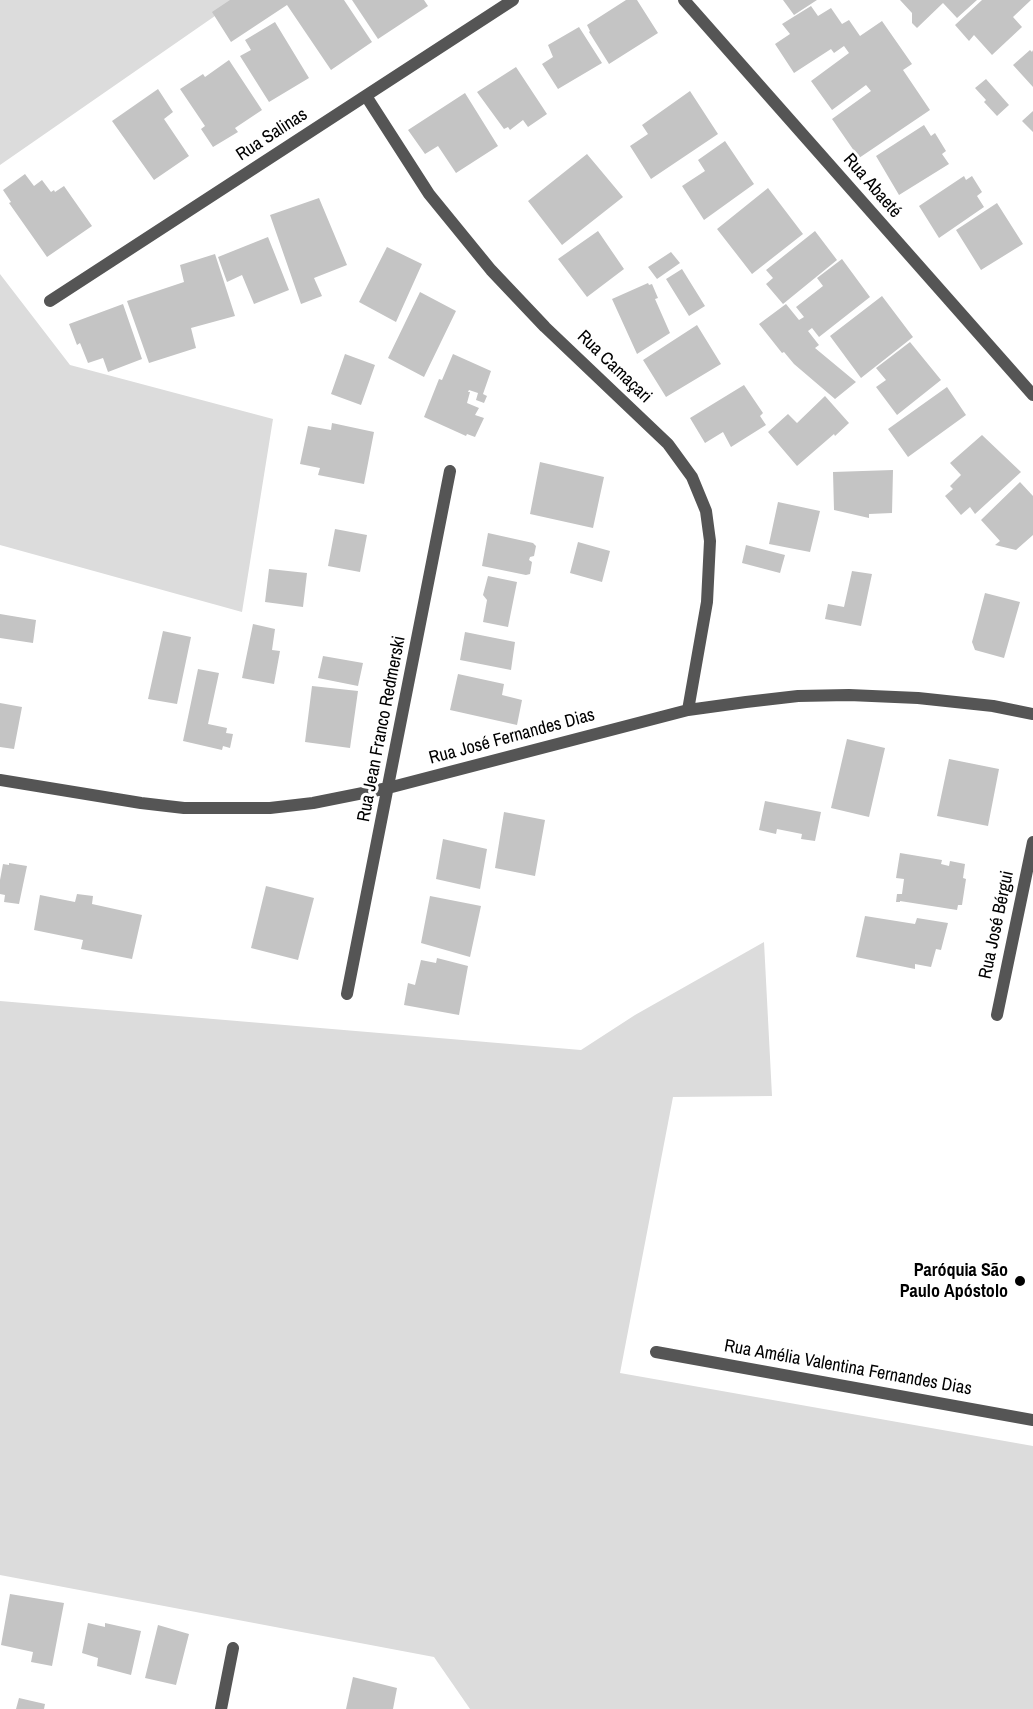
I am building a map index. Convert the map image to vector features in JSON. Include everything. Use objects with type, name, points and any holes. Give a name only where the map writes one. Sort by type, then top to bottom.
[{"type":"street","name":"Rua Salinas","points":[[50,301],[513,0]]},
{"type":"street","name":"Rua Abaeté","points":[[684,0],[1033,395]]},
{"type":"street","name":"Rua Camaçari","points":[[366,96],[429,194],[491,270],[545,327],[668,444],[692,477],[706,511],[710,541],[707,602],[688,710]]},
{"type":"street","name":"Rua Jean Franco Redmerski","points":[[347,994],[450,471]]},
{"type":"street","name":"Rua José Fernandes Dias","points":[[0,780],[184,808],[270,808],[313,803],[388,788],[688,710],[798,696],[849,695],[959,701],[1033,714]]},
{"type":"street","name":"Rua José Bérgui","points":[[997,1016],[1033,842]]},
{"type":"street","name":"Rua Amélia Valentina Fernandes Dias","points":[[656,1352],[1033,1420]]},
{"type":"street","points":[[221,1709],[233,1648]]},
{"type":"shaded area","points":[[0,0],[238,0],[0,165]]},
{"type":"shaded area","points":[[0,274],[70,365],[273,419],[242,612],[0,545]]},
{"type":"shaded area","points":[[764,942],[772,1096],[673,1097],[620,1373],[1033,1446],[1033,1709],[470,1709],[434,1657],[0,1575],[0,1001],[581,1050],[635,1015]]},
{"type":"building","points":[[230,0],[344,0],[372,42],[331,70],[287,5],[231,42],[212,12]]},
{"type":"building","points":[[352,0],[424,0],[428,6],[378,39]]},
{"type":"building","points":[[626,0],[637,0],[658,33],[609,64],[587,25]]},
{"type":"building","points":[[783,0],[817,0],[794,15]]},
{"type":"building","points":[[900,0],[977,0],[957,18],[943,3],[917,28],[912,23],[912,13]]},
{"type":"building","points":[[982,0],[1031,0],[1013,17],[1022,27],[992,55],[974,35],[969,41],[955,25]]},
{"type":"building","points":[[811,6],[818,16],[831,8],[842,24],[849,20],[860,36],[882,21],[912,64],[903,70],[930,110],[859,158],[832,119],[871,91],[866,85],[832,110],[811,81],[849,53],[844,46],[834,53],[831,49],[794,73],[775,44],[790,34],[782,24]]},
{"type":"building","points":[[275,22],[309,78],[269,102],[240,56],[251,50],[245,40]]},
{"type":"building","points":[[579,27],[602,63],[558,89],[542,64],[553,57],[548,45]]},
{"type":"building","points":[[1030,50],[1032,52],[1033,50],[1033,87],[1013,65]]},
{"type":"building","points":[[229,60],[262,110],[235,128],[238,132],[213,147],[201,129],[205,126],[180,89],[203,74],[205,77]]},
{"type":"building","points":[[516,67],[547,114],[528,127],[523,120],[510,130],[508,127],[504,129],[477,92]]},
{"type":"building","points":[[986,79],[1009,105],[997,116],[975,88]]},
{"type":"building","points":[[158,89],[173,112],[164,119],[189,156],[154,180],[112,121]]},
{"type":"building","points":[[690,91],[718,134],[651,179],[630,146],[648,134],[642,125]]},
{"type":"building","points":[[465,93],[498,146],[456,173],[438,146],[425,154],[408,130]]},
{"type":"building","points":[[1033,111],[1033,132],[1022,121]]},
{"type":"building","points":[[924,125],[931,136],[935,133],[946,151],[942,154],[949,164],[899,195],[876,156]]},
{"type":"building","points":[[725,141],[754,184],[704,220],[682,186],[705,171],[698,160]]},
{"type":"building","points":[[587,154],[623,197],[562,245],[528,201]]},
{"type":"building","points":[[25,174],[34,186],[42,180],[51,192],[64,186],[92,226],[47,257],[9,203],[11,202],[3,190]]},
{"type":"building","points":[[964,176],[966,180],[972,176],[982,192],[977,196],[984,207],[939,238],[919,206]]},
{"type":"building","points":[[768,188],[803,234],[752,274],[717,229]]},
{"type":"building","points":[[319,198],[347,265],[314,278],[322,296],[301,304],[270,215]]},
{"type":"building","points":[[997,203],[1023,244],[981,270],[956,230]]},
{"type":"building","points":[[598,231],[624,269],[587,297],[558,259]]},
{"type":"building","points":[[815,231],[837,260],[783,304],[766,284],[773,278],[766,270]]},
{"type":"building","points":[[268,237],[289,290],[254,304],[242,275],[227,282],[218,257]]},
{"type":"building","points":[[387,247],[422,264],[396,322],[359,302]]},
{"type":"building","points":[[671,252],[680,263],[657,279],[648,267]]},
{"type":"building","points":[[215,254],[235,316],[191,328],[196,348],[149,363],[127,301],[184,282],[180,265]]},
{"type":"building","points":[[842,259],[870,297],[819,337],[812,328],[808,331],[819,345],[815,348],[856,382],[835,399],[794,364],[784,352],[782,353],[759,324],[786,304],[799,320],[804,317],[796,307],[823,286],[817,278]]},
{"type":"building","points":[[682,269],[705,306],[689,316],[666,279]]},
{"type":"building","points":[[648,283],[652,284],[658,298],[655,299],[670,333],[637,354],[612,299]]},
{"type":"building","points":[[420,292],[456,311],[424,377],[388,358]]},
{"type":"building","points":[[882,296],[913,337],[861,378],[830,336]]},
{"type":"building","points":[[123,304],[142,359],[108,372],[103,358],[88,363],[80,343],[77,345],[69,324]]},
{"type":"building","points":[[697,325],[721,364],[666,397],[643,360]]},
{"type":"building","points":[[910,342],[941,380],[897,415],[876,387],[886,380],[876,368]]},
{"type":"building","points":[[345,354],[375,365],[361,405],[331,394]]},
{"type":"building","points":[[453,354],[491,371],[483,394],[487,396],[484,403],[476,400],[478,393],[469,390],[468,392],[470,392],[467,403],[479,408],[475,415],[484,418],[475,437],[467,434],[466,436],[424,417],[439,379],[442,380]]},
{"type":"building","points":[[744,385],[763,413],[760,416],[766,425],[731,447],[723,432],[705,443],[690,418]]},
{"type":"building","points":[[947,387],[966,415],[908,457],[888,429]]},
{"type":"building","points":[[825,396],[849,423],[797,466],[768,432],[788,414],[797,423]]},
{"type":"building","points":[[332,423],[374,432],[364,484],[318,475],[320,468],[300,464],[308,426],[331,430]]},
{"type":"building","points":[[982,435],[1021,472],[975,514],[970,507],[961,515],[945,496],[953,489],[950,486],[961,475],[950,463]]},
{"type":"building","points":[[540,462],[604,477],[593,528],[530,514]]},
{"type":"building","points":[[893,470],[892,513],[869,514],[869,518],[834,510],[833,472]]},
{"type":"building","points":[[1020,482],[1033,496],[1033,535],[1016,550],[995,545],[1000,541],[981,520]]},
{"type":"building","points":[[778,502],[820,511],[810,552],[769,544]]},
{"type":"building","points":[[335,529],[367,535],[360,572],[328,566]]},
{"type":"building","points":[[488,533],[533,543],[536,546],[534,556],[529,560],[532,562],[530,574],[482,566]]},
{"type":"building","points":[[578,542],[610,551],[602,582],[570,573]]},
{"type":"building","points":[[746,545],[785,555],[780,573],[742,563]]},
{"type":"building","points":[[269,569],[307,573],[303,607],[265,602]]},
{"type":"building","points":[[852,571],[872,574],[861,626],[825,619],[828,604],[844,607]]},
{"type":"building","points":[[488,576],[517,582],[508,627],[483,622],[487,600],[483,595]]},
{"type":"building","points":[[985,593],[1020,602],[1004,658],[975,650],[972,642]]},
{"type":"building","points":[[0,614],[36,620],[33,643],[0,638]]},
{"type":"building","points":[[253,624],[275,629],[272,650],[280,651],[274,684],[242,678]]},
{"type":"building","points":[[163,631],[191,637],[177,704],[148,699]]},
{"type":"building","points":[[465,632],[515,642],[511,670],[460,660]]},
{"type":"building","points":[[323,656],[363,663],[358,686],[318,678]]},
{"type":"building","points":[[198,669],[219,673],[208,724],[227,728],[226,733],[233,734],[230,748],[223,746],[222,750],[183,741]]},
{"type":"building","points":[[458,674],[504,684],[502,695],[522,700],[517,725],[450,710]]},
{"type":"building","points":[[312,686],[358,691],[350,748],[305,742]]},
{"type":"building","points":[[0,703],[22,707],[14,749],[0,747]]},
{"type":"building","points":[[847,739],[885,748],[869,817],[831,808]]},
{"type":"building","points":[[949,759],[999,769],[988,826],[937,816]]},
{"type":"building","points":[[765,801],[821,812],[815,841],[801,839],[802,834],[777,829],[776,834],[759,830]]},
{"type":"building","points":[[504,812],[545,820],[535,876],[495,868]]},
{"type":"building","points":[[443,839],[487,849],[480,889],[436,879]]},
{"type":"building","points":[[900,853],[942,860],[941,864],[949,866],[950,861],[965,864],[963,878],[966,879],[962,905],[958,905],[957,910],[896,902],[897,894],[902,894],[904,879],[896,878]]},
{"type":"building","points":[[9,863],[27,866],[19,904],[4,902],[5,895],[0,894],[3,864],[9,865]]},
{"type":"building","points":[[266,886],[314,898],[298,960],[251,948]]},
{"type":"building","points":[[77,894],[93,896],[92,904],[142,915],[132,959],[81,949],[83,940],[34,930],[40,895],[75,902]]},
{"type":"building","points":[[430,896],[481,906],[470,957],[421,943]]},
{"type":"building","points":[[865,916],[915,924],[917,918],[948,923],[941,950],[936,949],[931,967],[915,964],[915,969],[856,957]]},
{"type":"building","points":[[437,958],[468,966],[459,1015],[404,1005],[408,983],[415,985],[421,960],[436,963]]},
{"type":"building","points":[[10,1594],[64,1603],[52,1666],[31,1662],[33,1652],[1,1645]]},
{"type":"building","points":[[88,1623],[105,1627],[105,1623],[141,1631],[131,1675],[97,1666],[98,1658],[82,1653]]},
{"type":"building","points":[[158,1625],[189,1634],[176,1685],[145,1678]]},
{"type":"building","points":[[353,1677],[397,1688],[393,1709],[346,1709]]},
{"type":"building","points":[[19,1698],[45,1704],[44,1709],[16,1709]]},
{"type":"place","name":"Paróquia São Paulo Apóstolo","points":[[1020,1281]]}]
